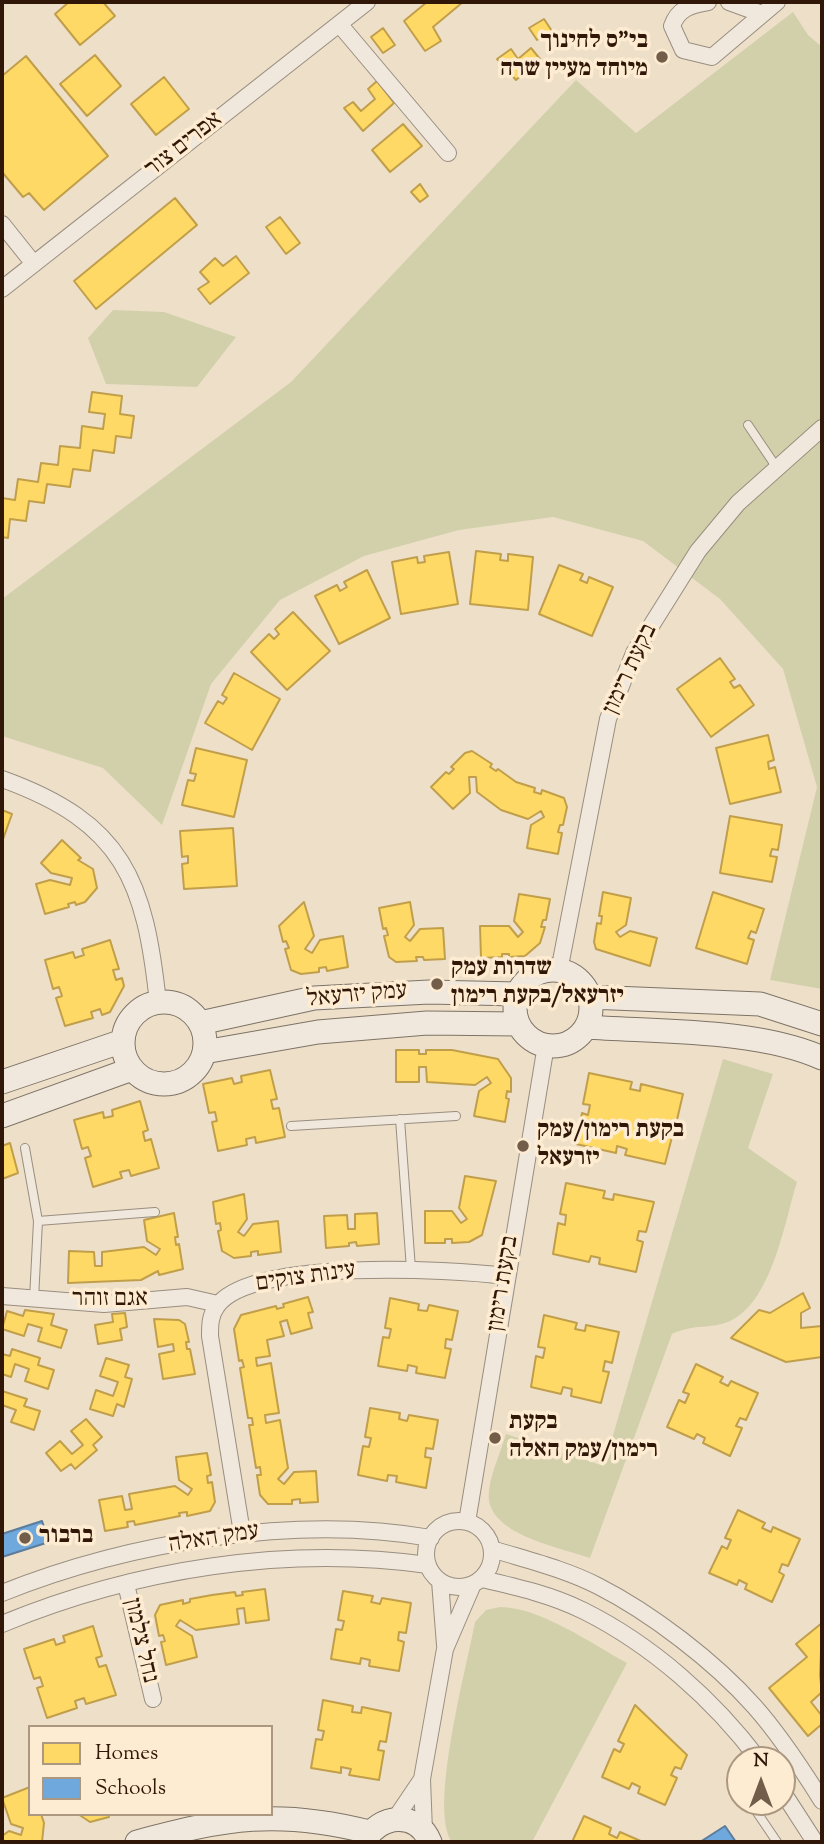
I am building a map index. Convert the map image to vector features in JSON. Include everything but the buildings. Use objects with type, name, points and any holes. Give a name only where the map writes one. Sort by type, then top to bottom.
[{"type":"main road","points":[[559,971],[578,980],[589,997],[590,1012],[586,1027],[565,1044],[546,1045],[530,1038],[518,1024],[515,1009],[517,994],[534,975],[559,971]]},
{"type":"main road","name":"עמק יזרעאל","points":[[200,1023],[314,998],[429,992],[517,994]]},
{"type":"main road","points":[[589,997],[760,1004],[822,1024]]},
{"type":"main road","points":[[158,1003],[182,1007],[200,1023],[204,1052],[193,1072],[174,1083],[151,1082],[132,1069],[125,1056],[123,1041],[130,1020],[138,1012],[158,1003]]},
{"type":"main road","name":"עמק יזרעאל","points":[[204,1052],[345,1030],[427,1023],[518,1024]]},
{"type":"main road","points":[[586,1027],[753,1039],[806,1051],[822,1058]]},
{"type":"main road","points":[[2,1082],[123,1041]]},
{"type":"main road","points":[[2,1116],[132,1069]]},
{"type":"main road","points":[[136,1842],[207,1823],[268,1816],[336,1824],[367,1837],[377,1825],[395,1819],[415,1823],[427,1836]]},
{"type":"street","name":"אפרים צור","points":[[2,289],[367,2]]},
{"type":"street","points":[[708,2],[685,8],[676,15],[672,26],[683,50],[712,57],[777,2]]},
{"type":"street","points":[[729,2],[762,14]]},
{"type":"street","points":[[340,25],[448,153]]},
{"type":"street","points":[[2,224],[34,264]]},
{"type":"street","name":"בקעת רימון","points":[[559,971],[608,719],[634,653],[693,557],[738,503],[822,428]]},
{"type":"street","points":[[2,779],[58,802],[88,822],[111,847],[132,880],[151,936],[158,1003]]},
{"type":"street","name":"בקעת רימון","points":[[467,1522],[546,1045]]},
{"type":"street","name":"עינות צוקים","points":[[218,1304],[239,1289],[274,1280],[352,1271],[411,1269],[506,1276]]},
{"type":"street","name":"אגם זוהר","points":[[2,1296],[104,1304],[187,1297],[218,1304]]},
{"type":"street","points":[[218,1304],[210,1318],[210,1336],[242,1533]]},
{"type":"street","points":[[427,1836],[422,1779],[446,1649],[477,1581],[491,1565],[492,1549],[483,1532],[467,1522],[450,1523],[431,1538],[427,1547],[428,1565],[440,1581],[453,1587],[477,1581],[537,1592],[584,1611],[632,1640],[699,1692],[732,1725],[746,1746]]},
{"type":"street","name":"עמק האלה","points":[[2,1593],[119,1556],[242,1533],[314,1528],[390,1531],[431,1538]]},
{"type":"street","points":[[492,1549],[546,1565],[597,1585],[648,1616],[718,1671],[754,1706],[822,1801]]},
{"type":"street","name":"עמק האלה","points":[[2,1624],[126,1584],[245,1561],[315,1557],[388,1559],[428,1565]]},
{"type":"street","points":[[440,1581],[446,1649]]},
{"type":"street","name":"נחל צלמון","points":[[126,1584],[153,1699]]},
{"type":"street","points":[[395,1819],[422,1779]]},
{"type":"street","points":[[796,1813],[815,1842]]},
{"type":"lane","points":[[748,425],[777,468]]},
{"type":"lane","points":[[292,1126],[456,1116]]},
{"type":"lane","points":[[400,1119],[411,1269]]},
{"type":"lane","points":[[24,1148],[38,1221],[34,1299]]},
{"type":"lane","points":[[38,1221],[155,1212]]},
{"type":"lane","points":[[759,1816],[777,1842]]},
{"type":"shaded area","points":[[793,12],[808,35],[822,47],[822,989],[770,980],[817,787],[783,669],[720,599],[643,541],[553,517],[459,530],[364,556],[280,600],[211,684],[162,825],[103,768],[2,736],[2,599],[291,382],[576,80],[636,133]]},
{"type":"shaded area","points":[[113,310],[164,312],[236,337],[197,387],[106,384],[88,338]]},
{"type":"shaded area","points":[[723,1059],[773,1074],[748,1148],[797,1182],[781,1241],[765,1283],[754,1301],[741,1314],[725,1323],[672,1334],[590,1558],[543,1543],[510,1528],[498,1518],[490,1506],[490,1484],[506,1434],[604,1466]]},
{"type":"shaded area","points":[[500,1607],[532,1613],[549,1620],[627,1663],[532,1842],[452,1842],[446,1825],[444,1800],[458,1703],[475,1622],[486,1610]]},
{"type":"place","name":"בי\"ס לחינוך מיוחד מעיין שרה","points":[[662,57]]},
{"type":"place","name":"שדרות עמק יזרעאל/בקעת רימון","points":[[437,984]]},
{"type":"place","name":"בקעת רימון/עמק יזרעאל","points":[[523,1146]]},
{"type":"place","name":"בקעת רימון/עמק האלה","points":[[495,1438]]},
{"type":"place","name":"ברבור","points":[[25,1538]]}]
